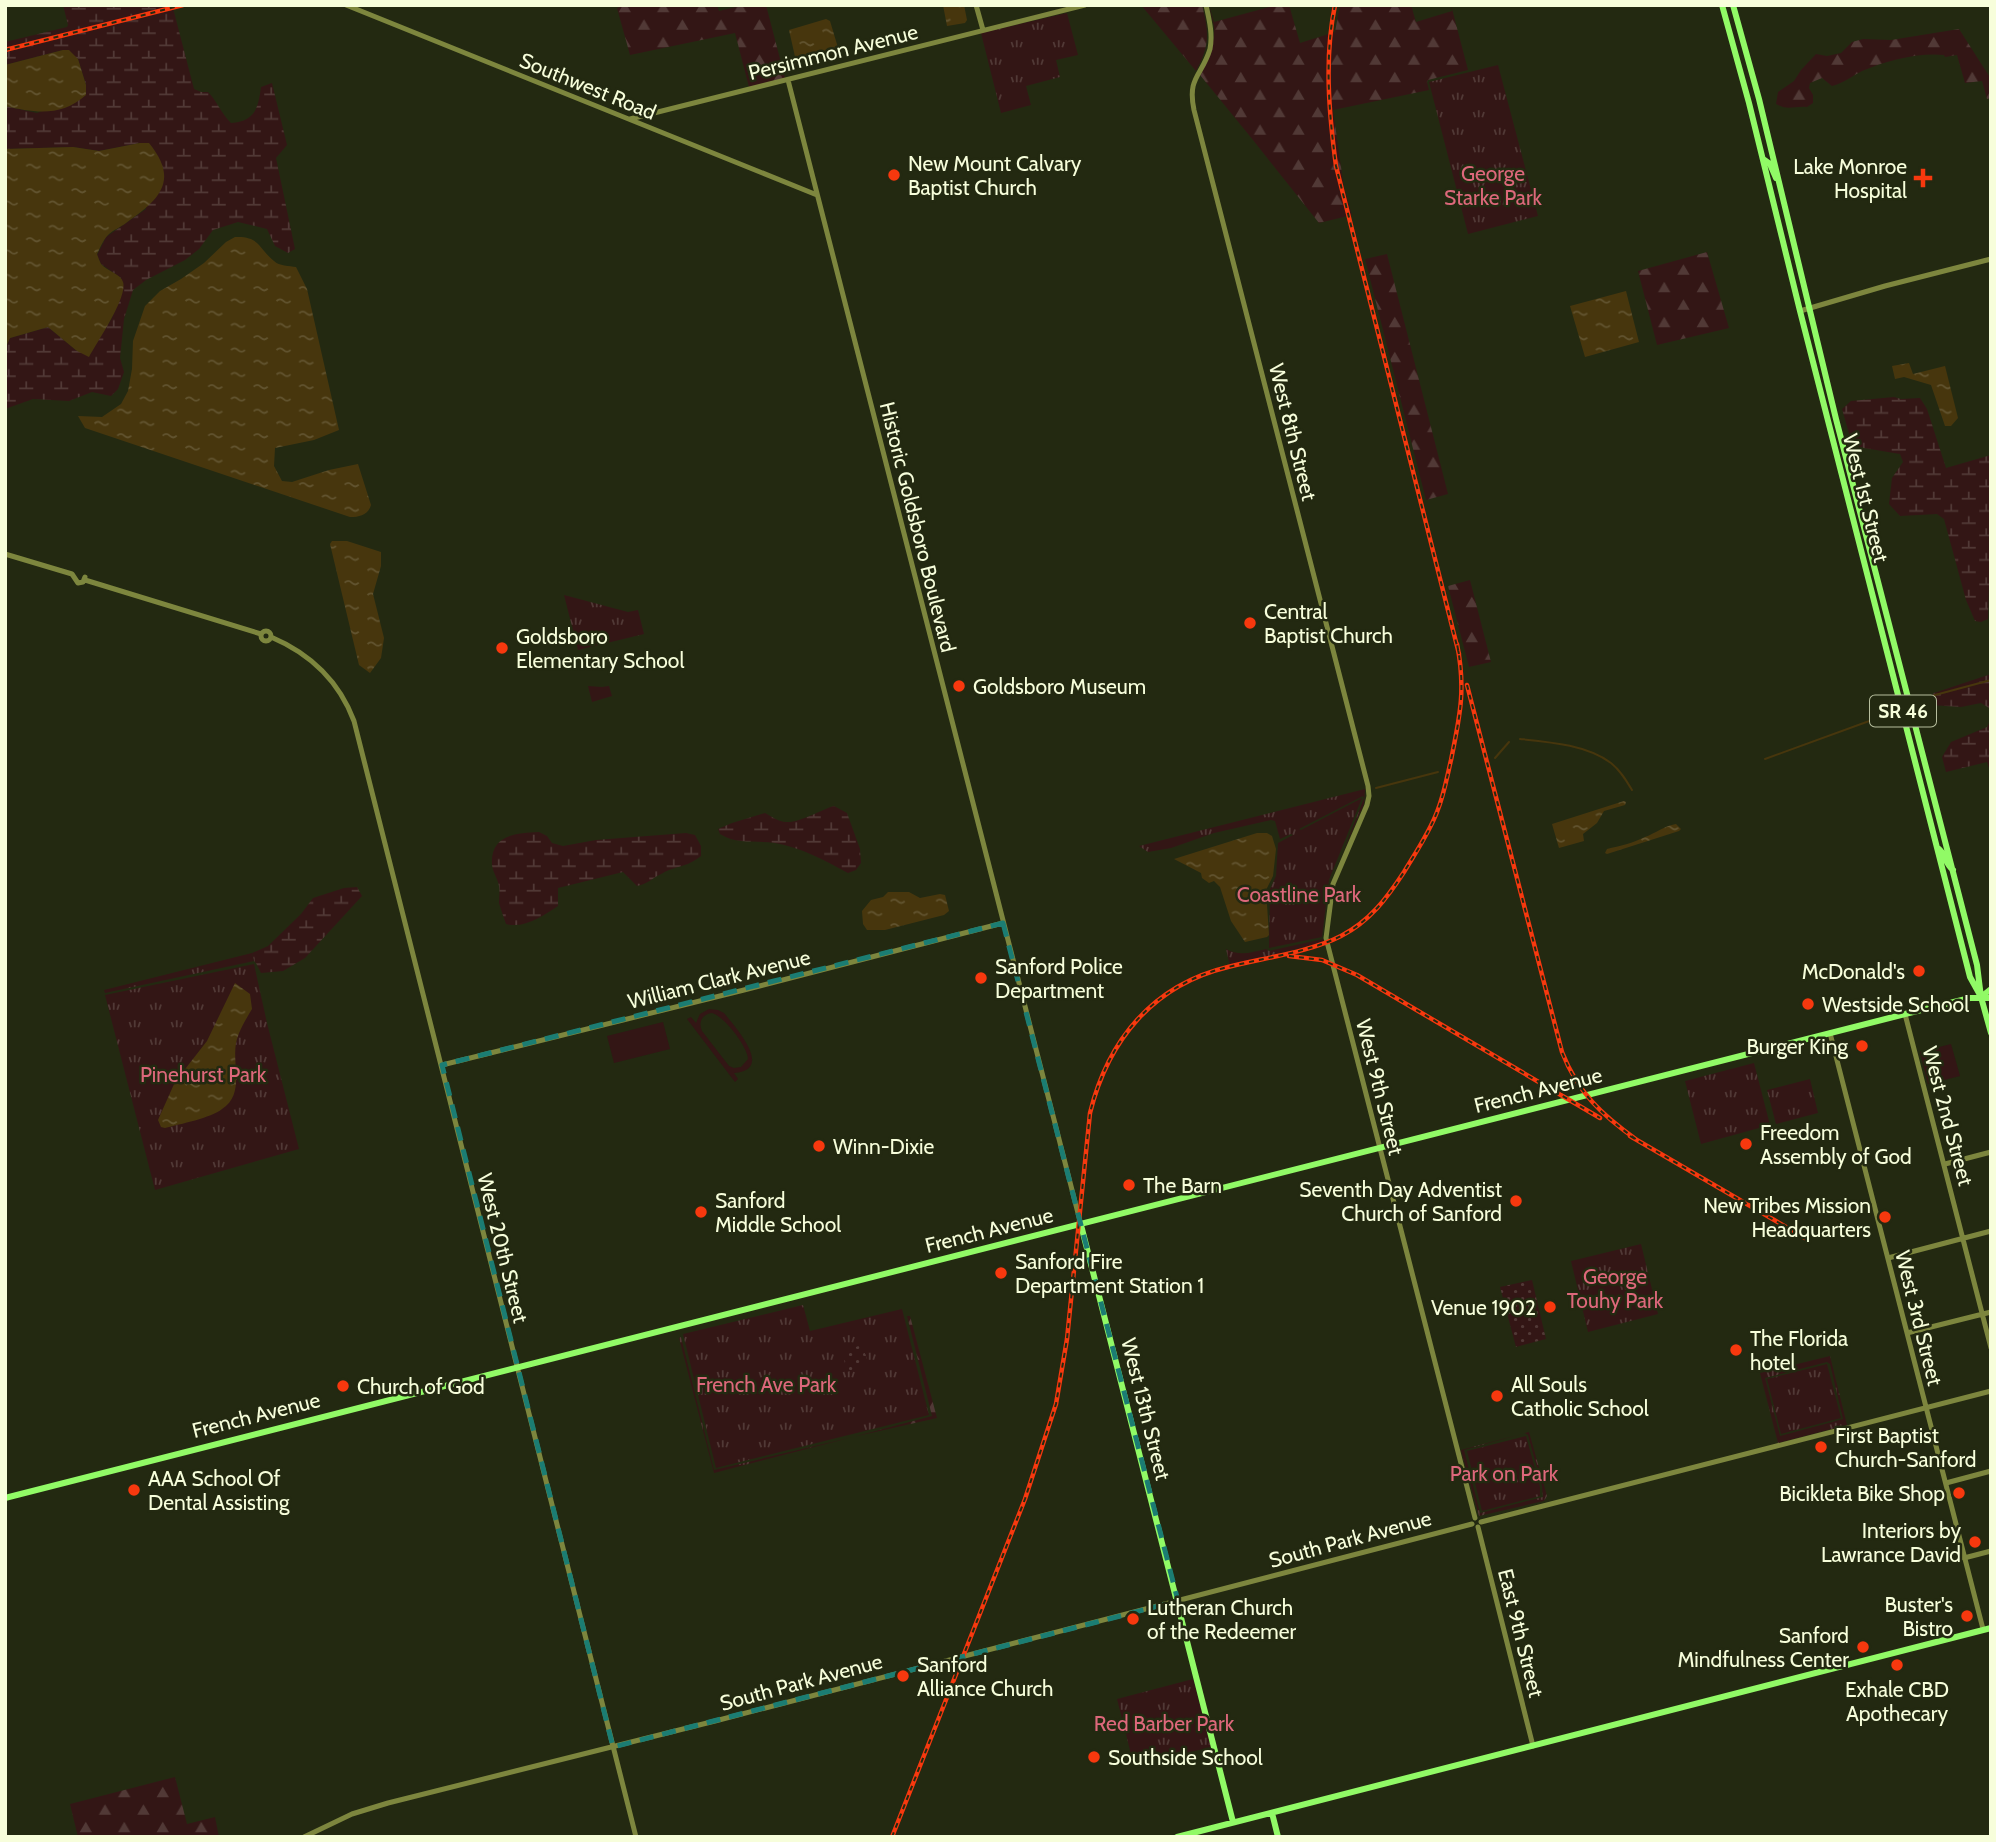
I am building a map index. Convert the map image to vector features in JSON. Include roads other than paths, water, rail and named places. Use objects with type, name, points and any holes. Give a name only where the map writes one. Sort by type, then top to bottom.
[{"type":"main road","name":"West 1st Street","points":[[1733,5],[1855,494],[1953,870],[1991,1033]]},
{"type":"main road","name":"West 1st Street","points":[[1722,6],[1754,122],[1970,977],[1981,997]]},
{"type":"main road","points":[[1722,6],[1730,11],[1739,28]]},
{"type":"main road","points":[[1754,122],[1764,148],[1773,157]]},
{"type":"main road","points":[[1763,159],[1770,164],[1779,182]]},
{"type":"main road","points":[[1841,472],[1848,479],[1855,494]]},
{"type":"main road","points":[[1881,625],[1889,643],[1896,650]]},
{"type":"main road","points":[[1888,654],[1904,683]]},
{"type":"main road","points":[[1931,821],[1946,844]]},
{"type":"main road","points":[[1937,847],[1944,853],[1947,865],[1953,870]]},
{"type":"main road","points":[[1981,997],[1991,989]]},
{"type":"main road","points":[[1981,997],[1991,998]]},
{"type":"main road","name":"French Avenue","points":[[5,1498],[516,1366],[1981,997]]},
{"type":"main road","name":"West 13th Street","points":[[1081,1225],[1233,1822]]},
{"type":"main road","points":[[1177,1837],[1987,1628]]},
{"type":"main road","points":[[1272,1813],[1278,1837]]},
{"type":"street","name":"Southwest Road","points":[[346,5],[817,195]]},
{"type":"street","points":[[976,5],[983,30]]},
{"type":"street","name":"Persimmon Avenue","points":[[629,120],[1085,5]]},
{"type":"street","name":"West 8th Street","points":[[1206,5],[1211,43],[1194,79],[1191,96],[1368,786],[1367,805],[1340,866]]},
{"type":"street","name":"Historic Goldsboro Boulevard","points":[[788,80],[1081,1225]]},
{"type":"street","points":[[1800,312],[1810,307],[1991,260]]},
{"type":"street","name":"West 20th Street","points":[[5,554],[80,575],[261,635],[268,631],[271,637],[284,642],[313,661],[334,683],[350,710],[636,1837]]},
{"type":"street","name":"West 9th Street","points":[[1340,866],[1333,884],[1326,938],[1476,1523]]},
{"type":"street","name":"William Clark Avenue","points":[[442,1065],[1003,923]]},
{"type":"street","name":"West 2nd Street","points":[[1905,1014],[1991,1348]]},
{"type":"street","name":"West 3rd Street","points":[[1830,1033],[1964,1558],[1987,1628]]},
{"type":"street","points":[[1945,1164],[1991,1152]]},
{"type":"street","points":[[1888,1258],[1991,1231]]},
{"type":"street","points":[[1907,1333],[1991,1312]]},
{"type":"street","name":"South Park Avenue","points":[[304,1837],[352,1814],[375,1807],[1991,1391]]},
{"type":"street","points":[[1946,1483],[1991,1471]]},
{"type":"street","name":"East 9th Street","points":[[1476,1523],[1533,1746]]},
{"type":"street","points":[[1964,1558],[1991,1551]]},
{"type":"water","points":[[943,5],[964,5],[967,20],[965,23],[947,26]]},
{"type":"water","points":[[826,19],[830,21],[839,51],[822,58],[796,61],[789,30]]},
{"type":"water","points":[[69,50],[78,59],[86,85],[86,95],[58,110],[38,111],[5,106],[5,65]]},
{"type":"water","points":[[149,143],[158,156],[163,168],[162,189],[138,215],[108,235],[97,254],[101,264],[122,279],[123,289],[117,308],[89,357],[77,351],[48,327],[10,338],[5,349],[5,149],[73,147],[99,151]]},
{"type":"water","points":[[235,237],[254,241],[276,263],[296,267],[307,289],[339,430],[314,440],[275,448],[274,466],[282,481],[292,482],[358,464],[371,505],[363,515],[350,517],[85,428],[78,416],[102,417],[121,404],[128,391],[133,341],[145,306],[160,291],[204,263]]},
{"type":"water","points":[[1626,291],[1639,342],[1585,357],[1570,306]]},
{"type":"water","points":[[1909,363],[1913,374],[1945,366],[1958,418],[1951,426],[1945,426],[1931,385],[1904,377],[1895,379],[1892,366]]},
{"type":"water","points":[[332,541],[347,541],[381,552],[381,566],[373,594],[384,638],[381,658],[370,673],[359,665],[330,544]]},
{"type":"water","points":[[1624,801],[1625,805],[1604,811],[1597,823],[1583,834],[1584,841],[1559,848],[1552,824]]},
{"type":"water","points":[[1676,824],[1681,829],[1679,831],[1605,853],[1607,849],[1636,841]]},
{"type":"water","points":[[1257,833],[1272,836],[1276,849],[1273,876],[1266,890],[1269,935],[1245,942],[1231,921],[1220,887],[1214,881],[1209,883],[1202,878],[1201,873],[1174,859]]},
{"type":"water","points":[[888,892],[909,892],[920,898],[945,895],[949,911],[944,915],[885,930],[867,930],[863,924],[862,911],[871,900],[883,897]]},
{"type":"water","points":[[235,983],[250,994],[252,1009],[236,1043],[236,1079],[229,1103],[211,1115],[161,1127],[158,1120],[175,1082],[207,1041]]},
{"type":"waterway","points":[[1916,705],[1935,695],[1991,680]]},
{"type":"waterway","points":[[1765,759],[1883,716]]},
{"type":"waterway","points":[[1520,739],[1568,745],[1591,752],[1614,766],[1632,790]]},
{"type":"waterway","points":[[1495,758],[1509,742]]},
{"type":"waterway","points":[[1376,788],[1438,772]]},
{"type":"railway","points":[[5,50],[183,5]]},
{"type":"railway","points":[[1335,5],[1329,86],[1336,166],[1459,654]]},
{"type":"railway","points":[[892,1837],[1025,1499],[1056,1404],[1067,1339],[1090,1113],[1109,1062],[1138,1019],[1177,987],[1201,975],[1228,967],[1329,942],[1361,923],[1384,900],[1426,835],[1443,793],[1461,702],[1457,644]]},
{"type":"railway","points":[[1467,685],[1562,1052],[1568,1067],[1592,1102],[1637,1140]]},
{"type":"railway","points":[[1289,956],[1322,960],[1357,975],[1600,1118]]},
{"type":"railway","points":[[1630,1136],[1805,1238]]},
{"type":"place","name":"New Mount Calvary Baptist Church","points":[[894,175]]},
{"type":"place","name":"Lake Monroe Hospital","points":[[1923,178]]},
{"type":"place","name":"Central Baptist Church","points":[[1250,623]]},
{"type":"place","name":"Goldsboro Elementary School","points":[[502,648]]},
{"type":"place","name":"Goldsboro Museum","points":[[959,686]]},
{"type":"place","name":"McDonald's","points":[[1919,971]]},
{"type":"place","name":"Sanford Police Department","points":[[981,978]]},
{"type":"place","name":"Westside School","points":[[1808,1004]]},
{"type":"place","name":"Burger King","points":[[1862,1046]]},
{"type":"place","name":"Freedom Assembly of God","points":[[1746,1144]]},
{"type":"place","name":"Winn-Dixie","points":[[819,1146]]},
{"type":"place","name":"The Barn","points":[[1129,1185]]},
{"type":"place","name":"Seventh Day Adventist Church of Sanford","points":[[1516,1201]]},
{"type":"place","name":"Sanford Middle School","points":[[701,1212]]},
{"type":"place","name":"New Tribes Mission Headquarters","points":[[1885,1217]]},
{"type":"place","name":"Sanford Fire Department Station 1","points":[[1001,1273]]},
{"type":"place","name":"Venue 1902","points":[[1550,1307]]},
{"type":"place","name":"The Florida hotel","points":[[1736,1350]]},
{"type":"place","name":"Church of God","points":[[343,1386]]},
{"type":"place","name":"All Souls Catholic School","points":[[1497,1396]]},
{"type":"place","name":"First Baptist Church-Sanford","points":[[1821,1447]]},
{"type":"place","name":"AAA School Of Dental Assisting","points":[[134,1490]]},
{"type":"place","name":"Bicikleta Bike Shop","points":[[1959,1493]]},
{"type":"place","name":"Interiors by Lawrance David","points":[[1975,1542]]},
{"type":"place","name":"Buster's Bistro","points":[[1967,1616]]},
{"type":"place","name":"Lutheran Church of the Redeemer","points":[[1133,1619]]},
{"type":"place","name":"Sanford Mindfulness Center","points":[[1863,1647]]},
{"type":"place","name":"Exhale CBD Apothecary","points":[[1897,1665]]},
{"type":"place","name":"Sanford Alliance Church","points":[[903,1676]]},
{"type":"place","name":"Southside School","points":[[1094,1757]]},
{"type":"park label","name":"George Starke Park","points":[[1493,185]]},
{"type":"park label","name":"Coastline Park","points":[[1299,894]]},
{"type":"park label","name":"Pinehurst Park","points":[[203,1074]]},
{"type":"park label","name":"George Touhy Park","points":[[1615,1288]]},
{"type":"park label","name":"French Ave Park","points":[[766,1384]]},
{"type":"park label","name":"Park on Park","points":[[1504,1473]]},
{"type":"park label","name":"Red Barber Park","points":[[1164,1723]]}]
